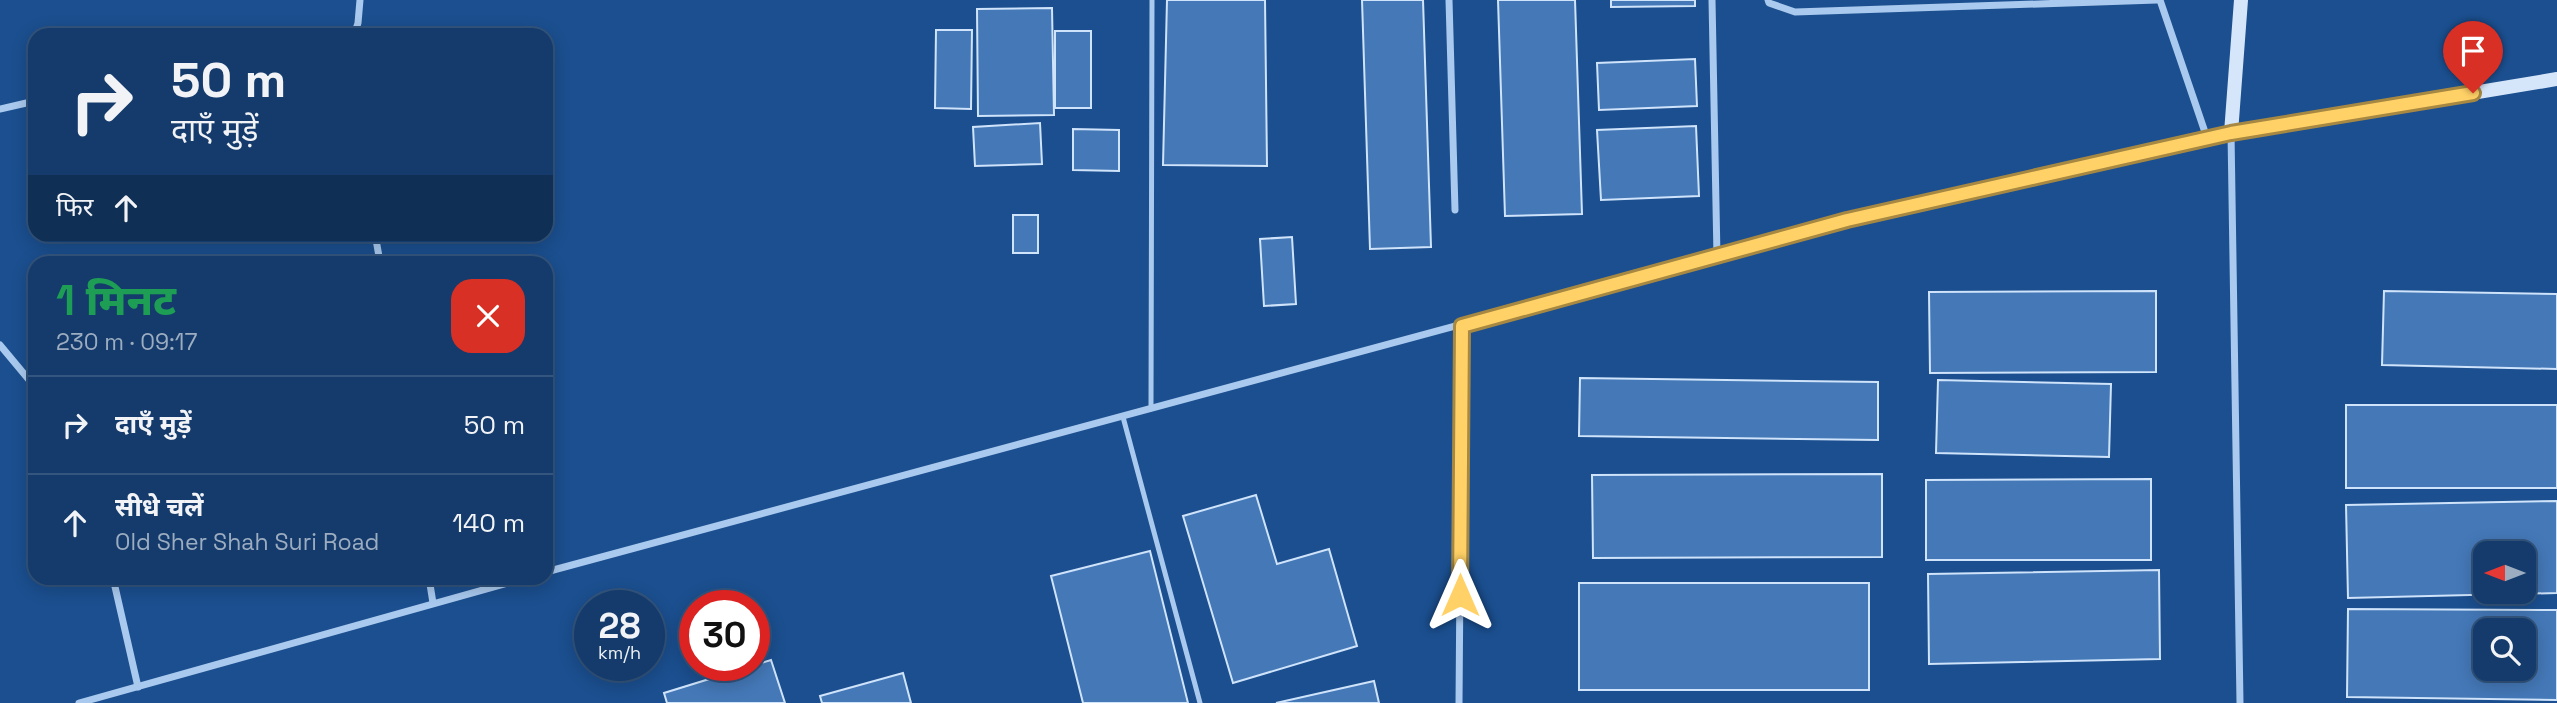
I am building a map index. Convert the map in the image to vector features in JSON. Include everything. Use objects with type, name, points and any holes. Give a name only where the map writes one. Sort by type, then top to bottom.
[{"type":"street","points":[[355,28],[360,0]]},
{"type":"street","points":[[1449,0],[1455,210]]},
{"type":"street","points":[[1712,0],[1717,256]]},
{"type":"street","points":[[1768,0],[1769,3],[1795,12],[2159,0],[2207,138]]},
{"type":"street","points":[[2240,703],[2231,133],[2241,0]]},
{"type":"street","points":[[553,570],[1847,220],[2231,133],[2557,79]]},
{"type":"street","points":[[0,109],[28,103]]},
{"type":"street","points":[[1459,703],[1462,326]]},
{"type":"street","points":[[0,345],[28,376]]},
{"type":"street","points":[[115,585],[138,687]]},
{"type":"street","points":[[430,585],[433,603]]},
{"type":"street","points":[[79,703],[500,585]]},
{"type":"lane","points":[[1151,409],[1152,0]]},
{"type":"lane","points":[[1123,417],[1200,703]]},
{"type":"building","points":[[1167,0],[1265,0],[1267,166],[1163,165]]},
{"type":"building","points":[[1362,0],[1423,0],[1431,247],[1370,249]]},
{"type":"building","points":[[1498,0],[1575,0],[1582,214],[1505,216]]},
{"type":"building","points":[[1611,0],[1695,0],[1695,6],[1611,7]]},
{"type":"building","points":[[1052,8],[1054,115],[978,116],[977,9]]},
{"type":"building","points":[[936,30],[972,30],[971,109],[935,108]]},
{"type":"building","points":[[1055,31],[1091,31],[1091,108],[1055,108]]},
{"type":"building","points":[[1695,59],[1697,106],[1599,110],[1597,63]]},
{"type":"building","points":[[1040,123],[1042,164],[975,166],[973,127]]},
{"type":"building","points":[[1696,126],[1699,196],[1601,200],[1597,130]]},
{"type":"building","points":[[1073,129],[1119,130],[1119,171],[1073,170]]},
{"type":"building","points":[[1013,215],[1038,215],[1038,253],[1013,253]]},
{"type":"building","points":[[1292,237],[1296,304],[1264,306],[1260,239]]},
{"type":"building","points":[[2156,291],[2156,372],[1930,373],[1929,292]]},
{"type":"building","points":[[2384,291],[2557,294],[2557,369],[2382,365]]},
{"type":"building","points":[[1580,378],[1878,382],[1878,440],[1579,436]]},
{"type":"building","points":[[1938,380],[2111,384],[2109,457],[1936,453]]},
{"type":"building","points":[[2346,405],[2557,405],[2557,488],[2346,488]]},
{"type":"building","points":[[1882,474],[1882,557],[1593,558],[1592,475]]},
{"type":"building","points":[[2151,479],[2151,560],[1926,560],[1926,480]]},
{"type":"building","points":[[1256,495],[1277,564],[1329,549],[1357,646],[1233,683],[1183,516]]},
{"type":"building","points":[[2557,501],[2557,593],[2536,594],[2536,541],[2473,541],[2473,595],[2348,598],[2346,505]]},
{"type":"building","points":[[1150,551],[1188,703],[1083,703],[1051,576]]},
{"type":"building","points":[[2159,570],[2160,659],[1929,664],[1928,574]]},
{"type":"building","points":[[1579,583],[1869,583],[1869,690],[1579,690]]},
{"type":"building","points":[[2348,609],[2557,610],[2557,700],[2347,697]]},
{"type":"building","points":[[770,660],[785,703],[667,703],[664,693],[703,681],[770,681]]},
{"type":"building","points":[[903,673],[911,703],[822,703],[820,696]]},
{"type":"building","points":[[1374,681],[1379,703],[1276,703]]},
{"type":"route","points":[[1460,595],[1462,326],[1847,220],[2231,133],[2473,93]]}]
